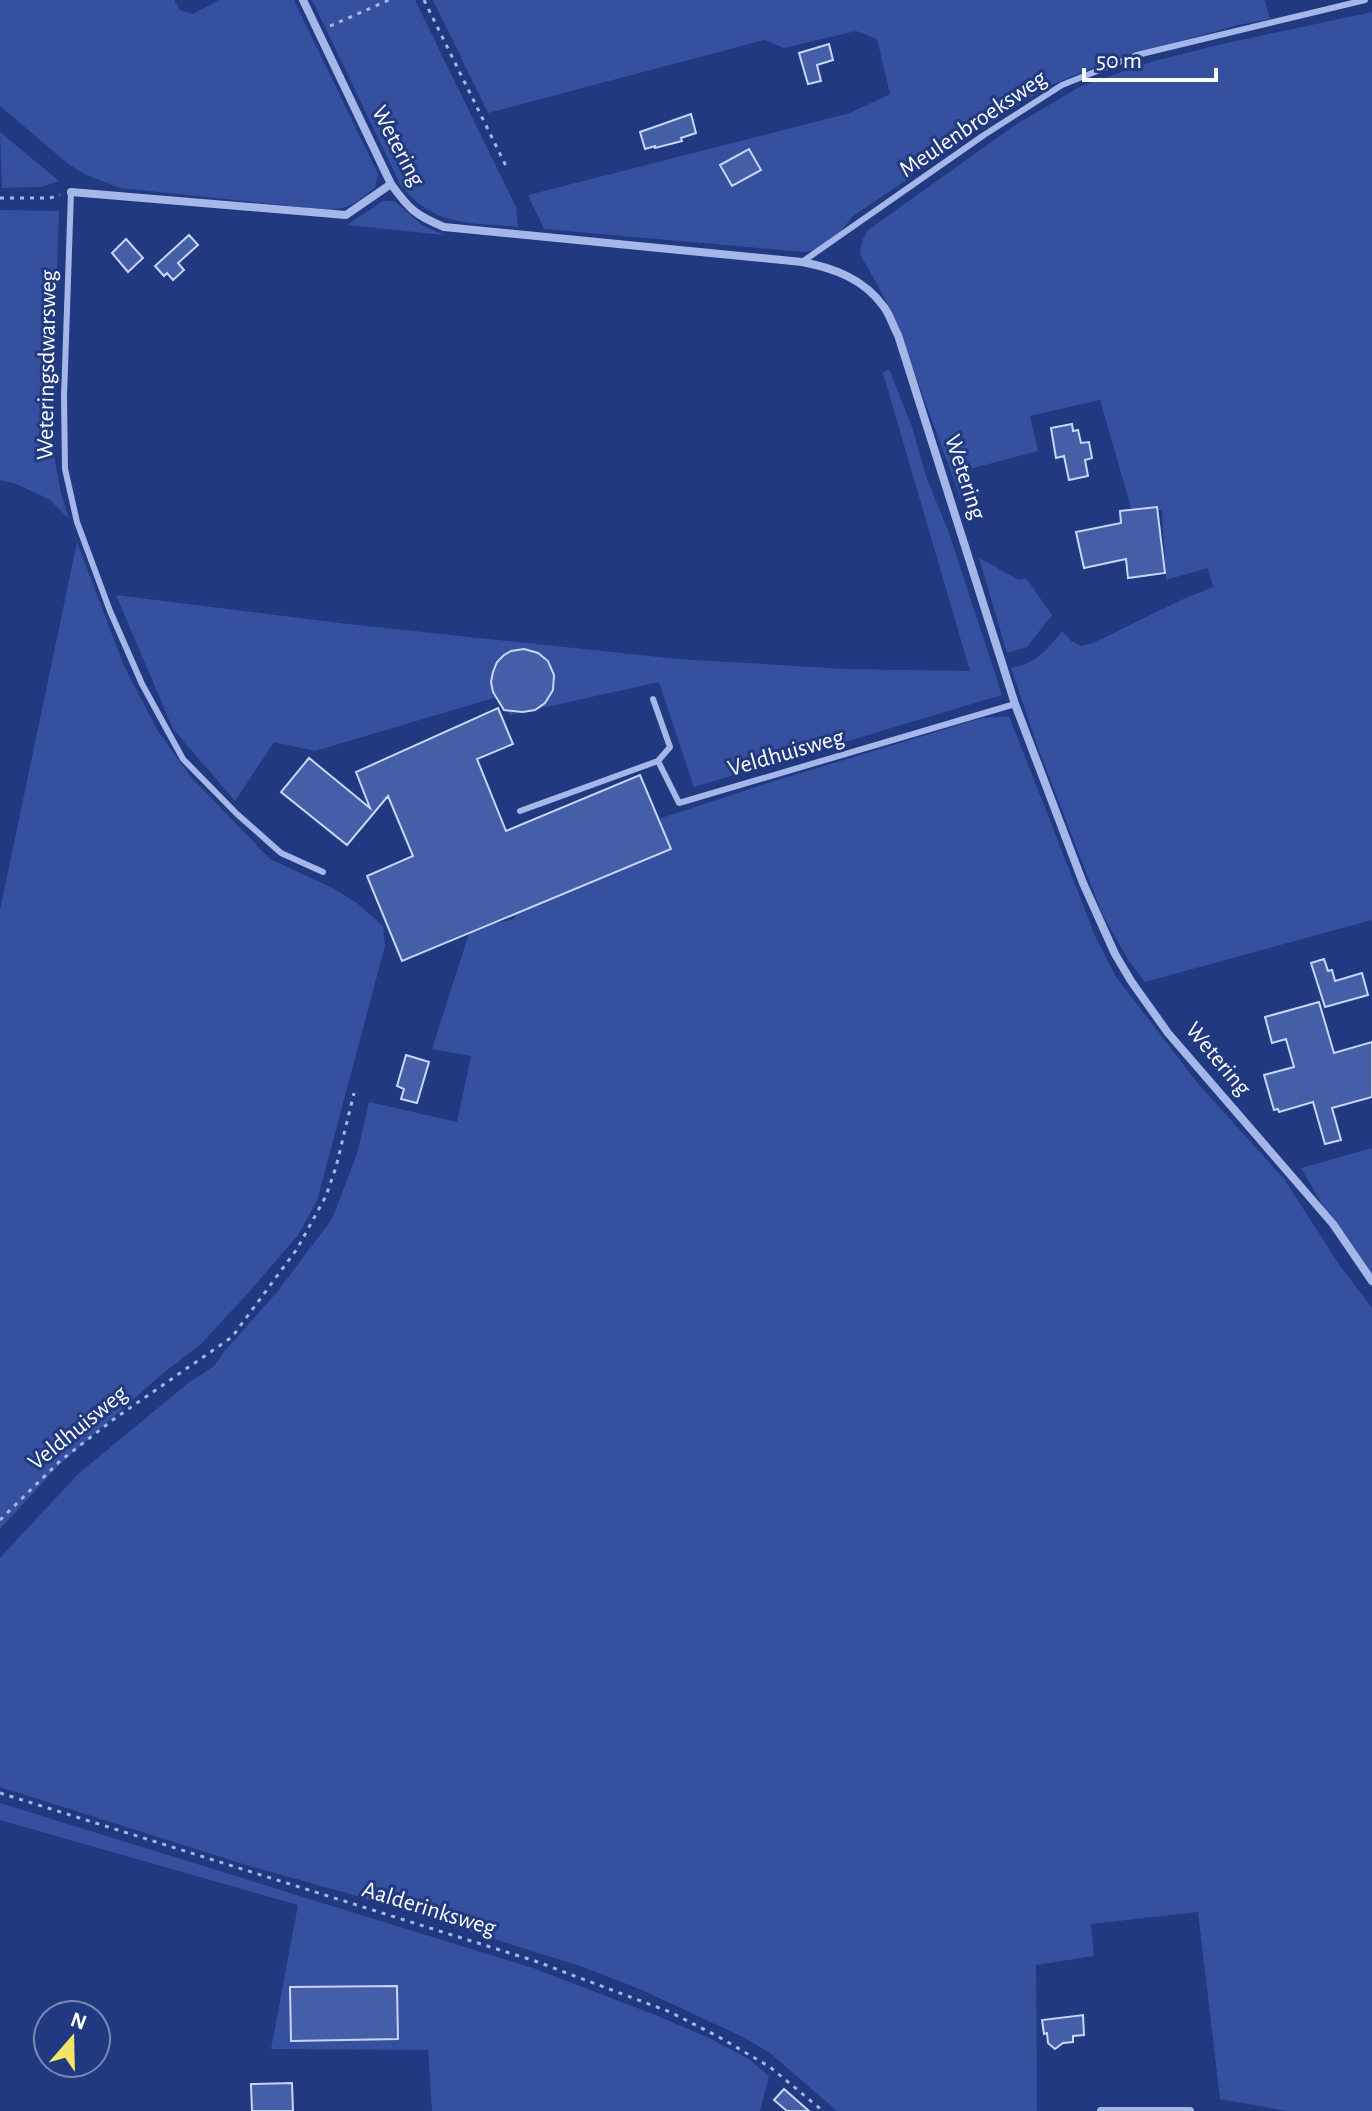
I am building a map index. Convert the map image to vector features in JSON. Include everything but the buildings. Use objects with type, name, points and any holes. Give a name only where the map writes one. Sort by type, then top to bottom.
[{"type":"street","name":"Wetering","points":[[303,0],[391,184],[407,207],[426,220],[444,227],[829,267],[868,289],[885,308],[898,335],[1015,704],[1083,883],[1115,954],[1168,1033],[1333,1224],[1372,1281]]},
{"type":"street","points":[[71,192],[346,215],[391,184]]},
{"type":"street","points":[[1101,2111],[1190,2111]]},
{"type":"lane","name":"Meulenbroeksweg","points":[[802,262],[984,135],[1062,85],[1137,55],[1365,0]]},
{"type":"lane","name":"Weteringsdwarsweg","points":[[71,192],[64,397],[65,469],[82,537],[142,684],[183,759],[281,853],[323,872]]},
{"type":"lane","points":[[520,811],[658,761],[670,747],[653,699]]},
{"type":"lane","name":"Veldhuisweg","points":[[658,761],[679,803],[1015,704]]},
{"type":"path","points":[[318,31],[389,0]]},
{"type":"path","points":[[424,0],[507,168]]},
{"type":"path","points":[[0,198],[50,198],[71,192]]},
{"type":"path","name":"Veldhuisweg","points":[[0,1520],[60,1461],[114,1419],[232,1337],[297,1249],[326,1196],[354,1093]]},
{"type":"path","name":"Aalderinksweg","points":[[0,1793],[535,1961],[670,2012],[770,2067],[823,2111]]},
{"type":"shaded area","points":[[0,0],[174,0],[180,10],[193,14],[219,0],[294,0],[378,174],[375,188],[349,206],[329,210],[120,188],[86,175],[67,163],[0,106]]},
{"type":"shaded area","points":[[312,0],[415,0],[516,207],[518,227],[468,223],[441,216],[414,200],[401,186]]},
{"type":"shaded area","points":[[433,0],[1262,0],[1270,19],[1114,59],[1049,86],[927,162],[908,179],[853,216],[834,240],[820,250],[804,252],[544,229],[528,195],[850,113],[890,94],[877,39],[856,31],[784,48],[764,40],[488,113]]},
{"type":"shaded area","points":[[1372,12],[1372,920],[1145,982],[1103,916],[1038,748],[1011,668],[1041,655],[1062,631],[1081,646],[1093,643],[1213,587],[1208,568],[1166,580],[1162,510],[1132,511],[1100,400],[1030,416],[1038,451],[966,470],[968,485],[965,499],[961,499],[891,310],[860,254],[862,241],[868,230],[1012,127],[1081,86],[1154,61]]},
{"type":"shaded area","points":[[0,132],[59,181],[42,187],[2,188]]},
{"type":"shaded area","points":[[383,201],[394,201],[422,225],[444,235],[347,225]]},
{"type":"shaded area","points":[[0,210],[59,211],[51,441],[69,519],[49,499],[0,480]]},
{"type":"shaded area","points":[[889,369],[949,533],[1002,695],[694,787],[659,682],[510,715],[504,695],[315,751],[274,742],[235,801],[173,729],[116,595],[348,624],[678,659],[846,669],[970,671],[883,373]]},
{"type":"shaded area","points":[[77,542],[124,666],[158,731],[191,777],[270,859],[331,887],[357,903],[383,926],[385,946],[317,1201],[298,1235],[201,1344],[162,1374],[58,1466],[0,1529],[0,910]]},
{"type":"shaded area","points":[[979,558],[1019,580],[1026,578],[1052,615],[1027,647],[1007,653]]},
{"type":"shaded area","points":[[1009,716],[1096,938],[1116,977],[1200,1086],[1285,1180],[1338,1263],[1372,1308],[1372,2111],[1287,2111],[1220,2099],[1198,1912],[1091,1924],[1094,1956],[1036,1965],[1037,2111],[837,2111],[770,2053],[743,2037],[642,1990],[580,1966],[0,1787],[0,1558],[78,1474],[187,1384],[214,1366],[277,1292],[332,1219],[357,1154],[369,1102],[457,1122],[471,1056],[432,1049],[470,930],[514,919],[540,858],[768,783],[982,718]]},
{"type":"shaded area","points":[[1372,1148],[1372,1280],[1345,1244],[1301,1168]]},
{"type":"shaded area","points":[[0,1803],[533,1968],[658,2016],[749,2059],[769,2076],[760,2111],[432,2111],[428,2050],[271,2049],[298,1905],[0,1820]]}]
